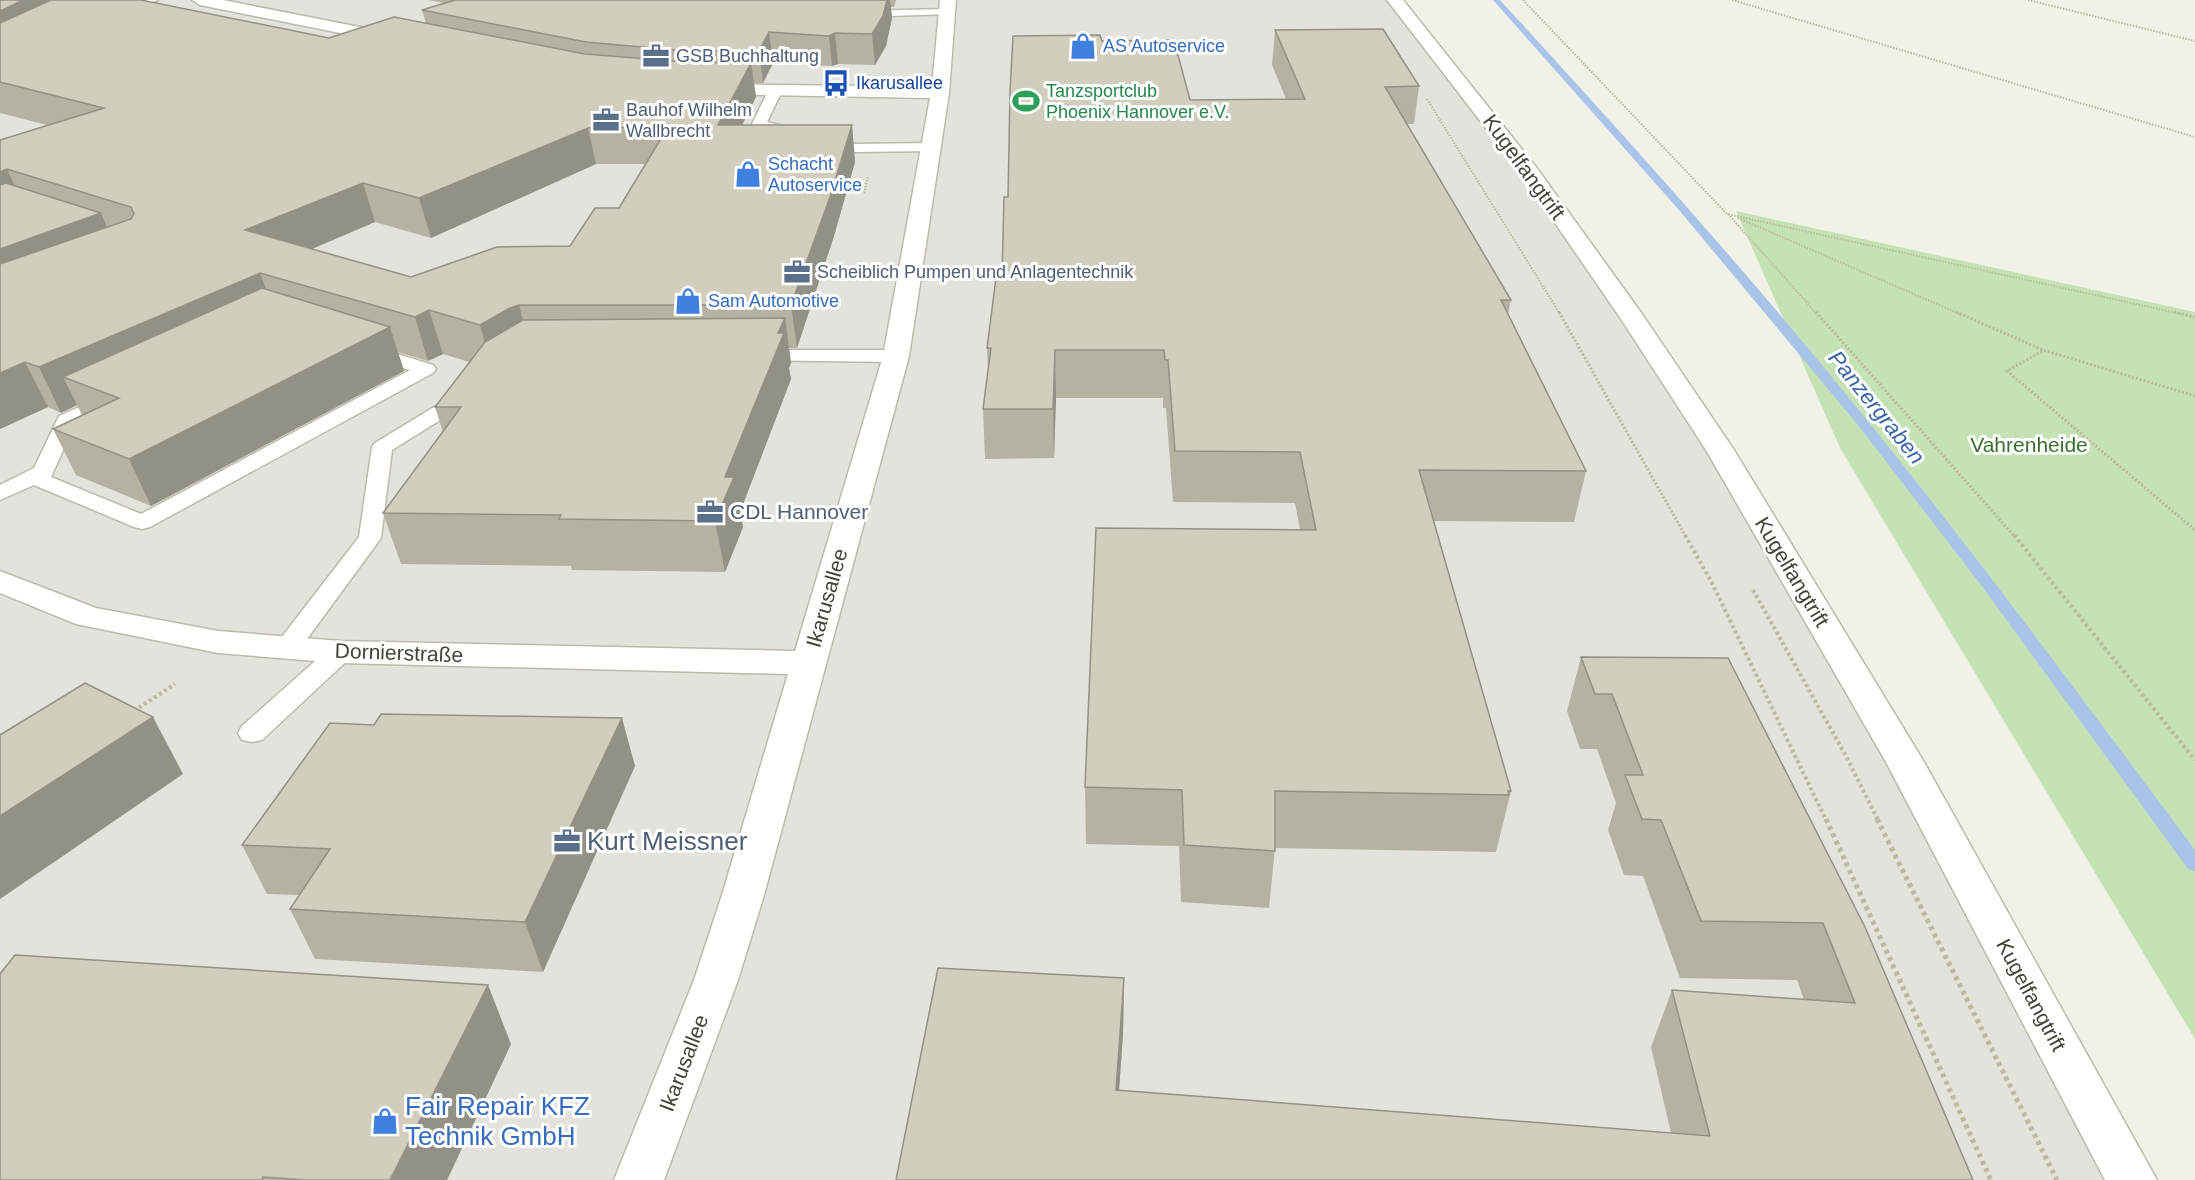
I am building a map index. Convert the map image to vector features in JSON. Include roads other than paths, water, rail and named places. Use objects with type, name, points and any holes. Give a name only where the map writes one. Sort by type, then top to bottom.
[{"type":"street","points":[[200,0],[415,43]]},
{"type":"street","name":"Kugelfangtrift","points":[[1395,0],[1460,80],[1529,171],[1720,450],[1905,762],[2132,1180]]},
{"type":"street","name":"Ikarusallee","points":[[639,1180],[716,980],[743,895],[896,356],[940,93],[948,6]]},
{"type":"street","points":[[692,89],[940,93]]},
{"type":"street","name":"Dornierstraße","points":[[0,581],[88,617],[218,642],[341,652],[808,663]]},
{"type":"lane","points":[[104,13],[152,0]]},
{"type":"lane","points":[[848,14],[948,6]]},
{"type":"lane","points":[[775,91],[759,124],[856,148],[931,147]]},
{"type":"lane","points":[[33,477],[142,522],[426,369],[352,346]]},
{"type":"lane","points":[[743,356],[896,356]]},
{"type":"lane","points":[[288,648],[370,538],[382,447],[481,387]]},
{"type":"lane","points":[[0,493],[43,472],[66,420],[129,391]]},
{"type":"lane","points":[[252,734],[341,652]]},
{"type":"waterway","name":"Panzergraben","points":[[1496,0],[1683,208],[1862,422],[1989,586],[2195,864]]},
{"type":"place","name":"AS Autoservice","points":[[1083,46]]},
{"type":"place","name":"GSB Buchhaltung","points":[[656,56]]},
{"type":"place","name":"Ikarusallee","points":[[836,83]]},
{"type":"place","name":"Tanzsportclub Phoenix Hannover e.V.","points":[[1026,101]]},
{"type":"place","name":"Bauhof Wilhelm Wallbrecht","points":[[606,120]]},
{"type":"place","name":"Schacht Autoservice","points":[[748,174]]},
{"type":"place","name":"Scheiblich Pumpen und Anlagentechnik","points":[[797,272]]},
{"type":"place","name":"Sam Automotive","points":[[688,301]]},
{"type":"place","name":"CDL Hannover","points":[[710,512]]},
{"type":"place","name":"Kurt Meissner","points":[[567,841]]},
{"type":"place","name":"Fair Repair KFZ Technik GmbH","points":[[385,1121]]},
{"type":"park label","name":"Vahrenheide","points":[[2029,445]]}]
